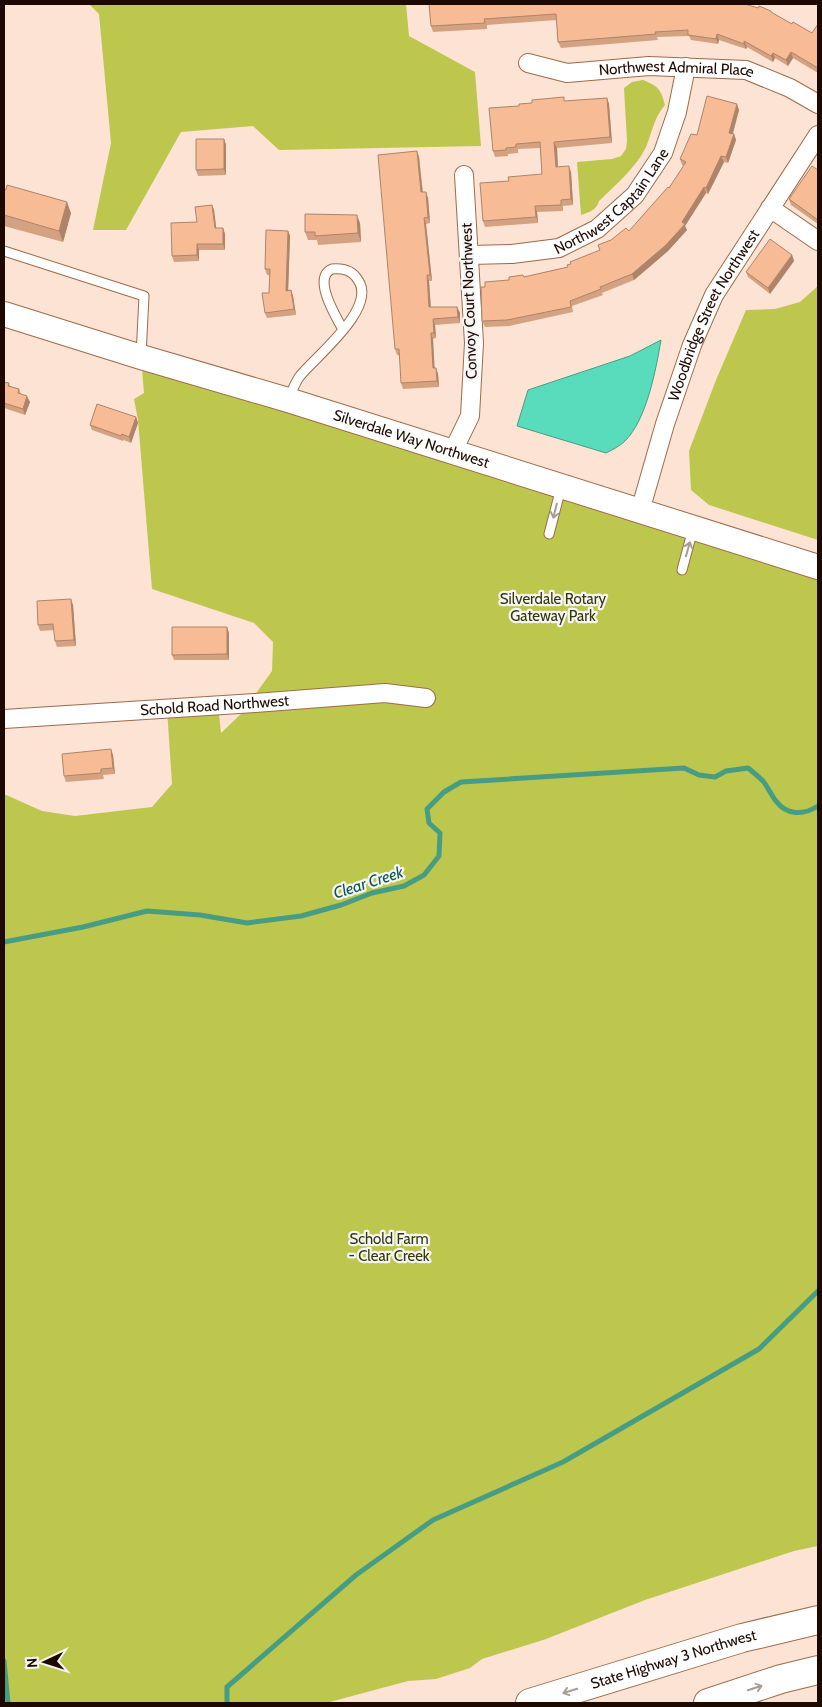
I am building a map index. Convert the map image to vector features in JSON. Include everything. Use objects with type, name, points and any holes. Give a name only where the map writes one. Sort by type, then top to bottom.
[{"type":"highway","name":"State Highway 3 Northwest","points":[[530,1703],[742,1638],[818,1620]]},
{"type":"highway","points":[[708,1703],[781,1679],[818,1670]]},
{"type":"main road","name":"Silverdale Way Northwest","points":[[4,314],[288,400],[818,567]]},
{"type":"street","name":"Northwest Admiral Place","points":[[528,63],[567,73],[649,66],[746,70],[790,88],[818,104]]},
{"type":"street","name":"Northwest Captain Lane","points":[[470,255],[512,254],[559,248],[597,229],[635,195],[663,153],[677,112],[686,67]]},
{"type":"street","name":"Woodbridge Street Northwest","points":[[640,511],[665,424],[696,337],[714,295],[818,135]]},
{"type":"street","name":"Convoy Court Northwest","points":[[452,453],[470,416],[474,343],[464,175]]},
{"type":"street","points":[[770,208],[818,241]]},
{"type":"street","name":"Schold Road Northwest","points":[[4,719],[255,704],[385,693],[426,698]]},
{"type":"lane","points":[[4,251],[144,296],[141,357]]},
{"type":"lane","points":[[288,400],[299,377],[343,330],[356,312],[362,296],[360,281],[351,272],[340,268],[332,268],[326,274],[324,283],[328,300],[343,330]]},
{"type":"lane","points":[[549,534],[561,487]]},
{"type":"lane","points":[[682,570],[693,529]]},
{"type":"green space","points":[[89,4],[406,4],[409,36],[475,72],[481,146],[279,150],[253,126],[181,132],[126,230],[93,230],[111,143],[99,14]]},
{"type":"green space","points":[[643,80],[658,89],[665,105],[656,120],[646,147],[631,169],[599,201],[595,209],[581,215],[577,162],[612,159],[621,156],[626,149],[627,141],[624,88],[632,82]]},
{"type":"green space","points":[[818,286],[818,540],[709,505],[691,490],[689,451],[716,380],[746,310],[775,309],[800,302]]},
{"type":"green space","name":"Schold Farm - Clear Creek","points":[[141,357],[818,567],[818,1546],[794,1551],[645,1600],[546,1639],[482,1659],[470,1668],[436,1679],[408,1681],[326,1703],[4,1703],[4,794],[42,811],[75,816],[152,807],[172,784],[167,709],[218,705],[221,733],[242,713],[272,671],[273,642],[254,623],[152,589],[138,420],[134,399],[144,393]]},
{"type":"water","points":[[661,340],[645,407],[633,432],[616,448],[606,453],[517,426],[528,390],[630,356]]},
{"type":"building","points":[[429,4],[745,4],[758,8],[759,6],[812,33],[818,24],[818,68],[791,52],[786,60],[773,53],[771,56],[744,41],[744,44],[717,34],[716,39],[688,35],[688,30],[558,42],[556,14],[484,19],[485,23],[431,26]]},
{"type":"building","points":[[707,96],[737,104],[729,133],[734,134],[726,157],[721,156],[706,188],[704,187],[682,222],[685,224],[666,245],[632,274],[570,301],[571,307],[507,320],[482,321],[481,287],[485,287],[485,282],[509,280],[509,277],[523,275],[524,277],[568,267],[567,265],[571,264],[570,262],[600,250],[598,245],[611,240],[626,228],[629,231],[669,188],[686,162],[680,159],[691,134],[697,135]]},
{"type":"building","points":[[564,97],[564,101],[607,98],[610,137],[554,142],[556,167],[569,166],[571,199],[561,200],[561,205],[535,206],[536,217],[483,221],[480,183],[509,181],[508,177],[542,174],[540,142],[516,144],[516,147],[493,151],[489,108],[519,106],[519,104],[532,103],[532,100]]},
{"type":"building","points":[[196,139],[224,139],[224,169],[196,170]]},
{"type":"building","points":[[417,151],[421,192],[426,192],[428,217],[424,218],[430,275],[427,275],[429,307],[457,307],[458,317],[433,319],[434,333],[431,333],[433,368],[436,368],[437,381],[401,383],[399,349],[395,349],[378,155]]},
{"type":"building","points":[[812,166],[818,170],[818,220],[789,199]]},
{"type":"building","points":[[7,185],[67,202],[59,231],[4,215],[4,189],[6,190]]},
{"type":"building","points":[[212,205],[215,228],[223,228],[223,244],[197,244],[197,255],[172,256],[171,223],[197,222],[195,207]]},
{"type":"building","points":[[305,214],[357,215],[358,233],[315,236],[315,232],[305,232]]},
{"type":"building","points":[[266,230],[288,231],[286,291],[291,290],[294,309],[265,313],[262,293],[269,293],[270,269],[265,269]]},
{"type":"building","points":[[770,239],[792,255],[768,288],[746,272]]},
{"type":"building","points":[[4,382],[9,383],[8,386],[19,389],[18,393],[27,396],[23,409],[4,403]]},
{"type":"building","points":[[97,404],[136,417],[129,437],[90,425]]},
{"type":"building","points":[[71,599],[74,640],[55,641],[53,624],[38,625],[37,601]]},
{"type":"building","points":[[172,627],[227,627],[227,654],[172,655]]},
{"type":"building","points":[[111,749],[113,768],[101,769],[101,773],[64,776],[62,754]]},
{"type":"waterway","name":"Clear Creek","points":[[4,942],[83,927],[147,911],[200,915],[247,923],[301,916],[341,905],[372,893],[404,886],[424,875],[439,856],[440,833],[429,823],[427,809],[444,792],[461,782],[684,768],[699,775],[715,777],[726,771],[748,768],[763,781],[780,806],[790,812],[807,811],[818,806]]},
{"type":"waterway","points":[[227,1703],[227,1687],[356,1575],[433,1520],[563,1462],[759,1349],[818,1291]]},
{"type":"waterway","points":[[4,1661],[8,1703]]},
{"type":"park label","name":"Silverdale Rotary Gateway Park","points":[[553,608]]}]
